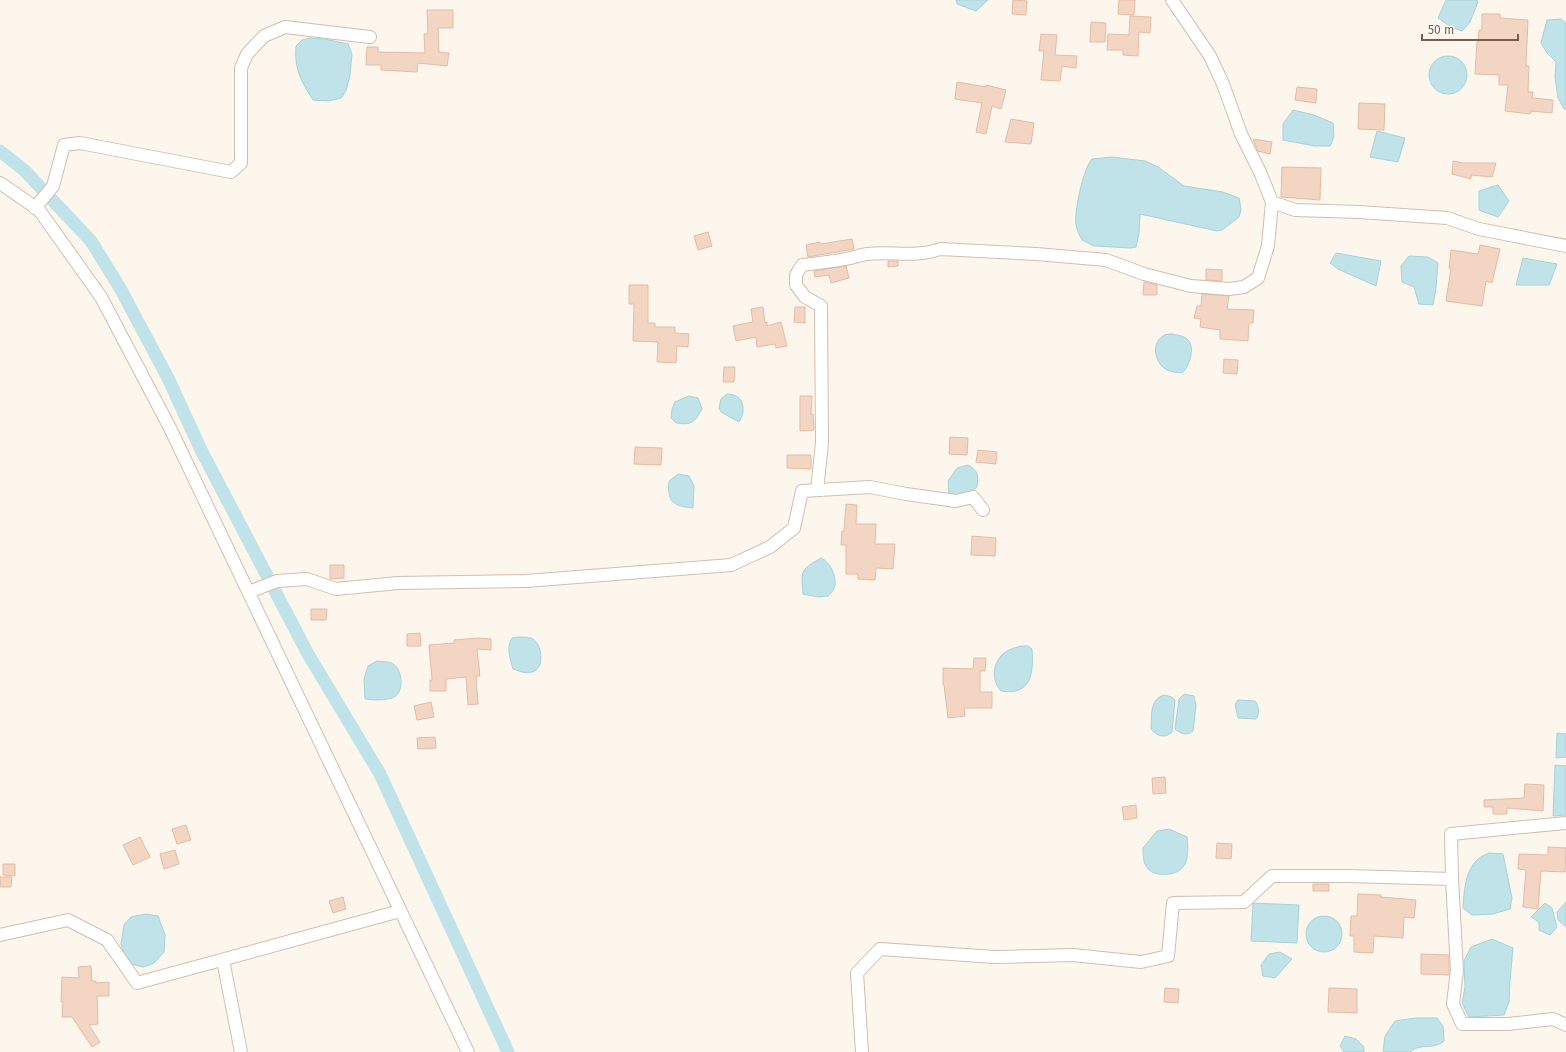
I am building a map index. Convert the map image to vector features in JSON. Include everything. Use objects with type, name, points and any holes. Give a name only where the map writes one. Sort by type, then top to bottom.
[{"type":"street","points":[[817,490],[822,443],[822,306],[805,297],[796,284],[796,275],[802,265],[845,259],[865,254],[916,254],[929,253],[940,249],[1036,254],[1106,260],[1144,274],[1191,286],[1236,289],[1244,287],[1258,278],[1268,246],[1272,202],[1260,172],[1241,134],[1223,84],[1210,56],[1172,0]]},
{"type":"street","points":[[370,37],[285,27],[264,36],[247,54],[241,68],[241,163],[231,172],[80,143],[64,145],[53,186],[38,204],[39,210],[101,297],[170,428],[251,592],[400,911],[468,1052]]},
{"type":"street","points":[[0,184],[38,204]]},
{"type":"street","points":[[1272,202],[1295,210],[1359,212],[1447,218],[1479,229],[1566,246]]},
{"type":"street","points":[[251,592],[277,581],[307,579],[336,589],[398,583],[526,581],[731,565],[770,547],[794,528],[802,491],[870,487],[956,501],[974,498],[983,510]]},
{"type":"street","points":[[1566,823],[1451,834],[1457,970],[1453,1004],[1462,1024],[1508,1024],[1553,1019],[1566,1025]]},
{"type":"street","points":[[862,1052],[857,973],[880,949],[994,957],[1073,955],[1141,962],[1168,956],[1173,903],[1244,902],[1272,876],[1348,876],[1452,879]]},
{"type":"street","points":[[0,935],[68,920],[106,940],[137,984],[400,911]]},
{"type":"street","points":[[223,960],[241,1052]]},
{"type":"water","points":[[956,0],[988,0],[976,11],[957,4]]},
{"type":"water","points":[[1446,0],[1477,0],[1478,2],[1470,22],[1462,31],[1451,27],[1438,18]]},
{"type":"water","points":[[1561,19],[1566,23],[1566,109],[1564,109],[1558,98],[1555,77],[1556,62],[1547,53],[1541,43],[1547,20]]},
{"type":"water","points":[[310,38],[325,39],[348,44],[352,54],[350,75],[346,91],[341,98],[329,101],[313,100],[305,87],[297,68],[296,46],[302,40]]},
{"type":"water","points":[[1444,56],[1452,56],[1462,61],[1466,68],[1466,82],[1462,89],[1452,94],[1444,94],[1434,89],[1432,86],[1429,79],[1429,71],[1434,61],[1437,59]]},
{"type":"water","points":[[1293,110],[1314,115],[1333,123],[1334,137],[1330,146],[1315,146],[1283,140],[1283,124]]},
{"type":"water","points":[[1377,131],[1405,138],[1398,162],[1370,157]]},
{"type":"water","points":[[1112,157],[1145,161],[1158,167],[1184,186],[1223,192],[1239,198],[1241,209],[1239,217],[1222,230],[1217,231],[1140,214],[1139,233],[1136,247],[1094,246],[1082,240],[1076,227],[1076,211],[1082,181],[1085,171],[1092,159]]},
{"type":"water","points":[[1498,185],[1509,201],[1498,217],[1479,210],[1479,191]]},
{"type":"water","points":[[1336,253],[1381,261],[1376,286],[1338,269],[1330,263]]},
{"type":"water","points":[[1409,256],[1428,257],[1438,263],[1433,305],[1419,304],[1414,287],[1402,282],[1401,266]]},
{"type":"water","points":[[1523,258],[1557,264],[1549,285],[1516,285]]},
{"type":"water","points":[[1167,334],[1180,335],[1190,342],[1191,356],[1185,370],[1182,373],[1173,372],[1166,369],[1158,361],[1156,347],[1159,339]]},
{"type":"water","points":[[727,394],[739,398],[743,405],[743,412],[739,422],[721,412],[719,408],[721,399]]},
{"type":"water","points":[[689,396],[698,398],[702,409],[692,422],[686,424],[676,423],[671,418],[672,409],[675,402]]},
{"type":"water","points":[[968,465],[974,469],[977,474],[977,487],[971,492],[961,496],[949,494],[948,481],[957,468]]},
{"type":"water","points":[[678,474],[689,476],[694,486],[693,508],[680,506],[670,498],[669,481]]},
{"type":"water","points":[[821,558],[830,566],[832,570],[835,579],[834,589],[828,596],[818,597],[803,594],[803,572],[809,565]]},
{"type":"water","points":[[512,638],[531,638],[538,645],[540,650],[541,661],[539,666],[536,670],[529,673],[513,669],[509,646]]},
{"type":"water","points":[[1021,646],[1028,646],[1032,649],[1031,674],[1028,681],[1025,686],[1019,690],[1011,692],[1001,691],[996,683],[994,674],[996,664],[1005,652]]},
{"type":"water","points":[[377,661],[390,662],[396,667],[401,680],[400,690],[394,697],[391,698],[380,700],[365,699],[364,679],[368,666]]},
{"type":"water","points":[[1184,694],[1194,696],[1196,706],[1193,731],[1186,734],[1175,729],[1179,699]]},
{"type":"water","points":[[1164,695],[1172,697],[1175,700],[1172,732],[1161,736],[1151,729],[1152,709],[1159,697]]},
{"type":"water","points":[[1238,700],[1255,701],[1258,710],[1256,719],[1238,718],[1235,704]]},
{"type":"water","points":[[1557,733],[1566,734],[1566,757],[1556,758]]},
{"type":"water","points":[[1555,765],[1566,766],[1566,815],[1553,816]]},
{"type":"water","points":[[1169,829],[1187,837],[1188,848],[1185,864],[1180,870],[1171,874],[1152,872],[1146,867],[1143,848],[1157,831]]},
{"type":"water","points":[[1489,853],[1503,854],[1512,898],[1510,909],[1493,914],[1472,915],[1463,908],[1467,878],[1476,861]]},
{"type":"water","points":[[1566,902],[1566,927],[1558,920],[1557,912]]},
{"type":"water","points":[[1253,903],[1299,905],[1297,943],[1251,941]]},
{"type":"water","points":[[1545,903],[1552,908],[1557,927],[1550,935],[1539,930],[1539,922],[1531,917]]},
{"type":"water","points":[[146,914],[158,916],[165,935],[164,952],[154,963],[143,967],[131,964],[124,954],[121,944],[124,925],[131,917]]},
{"type":"water","points":[[1328,916],[1337,921],[1341,927],[1341,941],[1337,947],[1328,952],[1320,952],[1311,947],[1307,941],[1306,930],[1311,921],[1317,917]]},
{"type":"water","points":[[1492,939],[1513,948],[1509,1002],[1504,1015],[1469,1017],[1462,1003],[1465,987],[1464,961],[1471,947]]},
{"type":"water","points":[[1280,952],[1292,959],[1275,978],[1263,976],[1261,965],[1269,954]]},
{"type":"water","points":[[1416,1018],[1437,1018],[1443,1026],[1444,1041],[1435,1046],[1418,1047],[1410,1052],[1383,1052],[1385,1036],[1395,1021]]},
{"type":"water","points":[[1345,1036],[1356,1039],[1364,1047],[1364,1052],[1344,1052],[1340,1046]]},
{"type":"building","points":[[1013,0],[1027,1],[1026,15],[1012,14]]},
{"type":"building","points":[[1119,0],[1135,0],[1134,15],[1118,14]]},
{"type":"building","points":[[427,10],[453,10],[453,28],[438,28],[439,52],[449,53],[447,66],[418,63],[417,72],[381,70],[381,65],[366,65],[367,47],[378,47],[378,52],[425,53],[424,34],[428,34]]},
{"type":"building","points":[[1482,14],[1500,14],[1500,18],[1528,20],[1526,66],[1529,66],[1528,92],[1533,92],[1532,98],[1553,100],[1552,113],[1531,111],[1530,114],[1505,111],[1508,85],[1499,85],[1499,75],[1475,74],[1477,42],[1479,30],[1482,30]]},
{"type":"building","points":[[1130,16],[1151,17],[1150,33],[1139,32],[1138,56],[1123,55],[1123,50],[1107,50],[1108,34],[1129,35]]},
{"type":"building","points":[[1091,22],[1106,23],[1105,42],[1090,42]]},
{"type":"building","points":[[1041,34],[1057,35],[1055,55],[1077,56],[1076,68],[1062,66],[1060,81],[1041,80],[1044,51],[1039,51]]},
{"type":"building","points":[[957,82],[986,87],[986,85],[1006,90],[1001,109],[992,106],[986,134],[976,132],[982,103],[955,99]]},
{"type":"building","points":[[1297,87],[1317,89],[1316,103],[1295,100]]},
{"type":"building","points":[[1359,103],[1385,104],[1384,130],[1358,129]]},
{"type":"building","points":[[1011,119],[1034,123],[1031,144],[1005,142]]},
{"type":"building","points":[[1253,139],[1272,142],[1270,154],[1258,151]]},
{"type":"building","points":[[1453,161],[1463,163],[1496,163],[1492,177],[1471,175],[1471,179],[1452,174]]},
{"type":"building","points":[[1282,167],[1321,168],[1320,200],[1281,197]]},
{"type":"building","points":[[708,232],[712,246],[698,250],[694,236]]},
{"type":"building","points":[[852,239],[854,249],[808,257],[806,245]]},
{"type":"building","points":[[1480,245],[1500,249],[1492,283],[1486,281],[1482,306],[1446,301],[1451,268],[1449,268],[1451,250],[1478,254]]},
{"type":"building","points":[[888,261],[898,261],[898,266],[888,267]]},
{"type":"building","points":[[846,266],[849,278],[831,283],[829,275],[815,277],[814,271]]},
{"type":"building","points":[[1206,269],[1222,270],[1222,281],[1206,280]]},
{"type":"building","points":[[1144,282],[1157,285],[1157,295],[1143,295]]},
{"type":"building","points":[[629,285],[648,285],[648,323],[655,323],[655,327],[675,327],[675,333],[689,334],[688,347],[677,346],[676,363],[657,362],[658,342],[633,341],[634,304],[629,304]]},
{"type":"building","points":[[1202,294],[1229,296],[1227,309],[1254,310],[1253,323],[1249,323],[1248,341],[1220,339],[1220,330],[1200,327],[1201,319],[1194,318],[1197,306],[1201,306]]},
{"type":"building","points":[[763,307],[765,323],[767,322],[767,326],[781,322],[787,346],[776,348],[775,344],[757,347],[756,337],[736,341],[733,326],[753,322],[751,309]]},
{"type":"building","points":[[795,307],[805,307],[805,323],[794,322]]},
{"type":"building","points":[[1224,359],[1238,360],[1237,374],[1223,373]]},
{"type":"building","points":[[724,367],[735,367],[734,382],[723,382]]},
{"type":"building","points":[[800,396],[812,396],[811,414],[813,414],[814,430],[800,431]]},
{"type":"building","points":[[950,437],[968,438],[967,455],[949,454]]},
{"type":"building","points":[[635,447],[662,448],[661,465],[634,464]]},
{"type":"building","points":[[978,450],[997,452],[996,464],[976,462]]},
{"type":"building","points":[[787,455],[811,455],[811,469],[787,468]]},
{"type":"building","points":[[846,504],[857,505],[856,524],[876,524],[875,544],[895,544],[893,569],[876,568],[875,580],[858,579],[858,574],[846,574],[846,545],[841,545],[842,531],[844,531]]},
{"type":"building","points":[[972,536],[996,538],[995,556],[971,555]]},
{"type":"building","points":[[330,565],[344,565],[344,578],[330,579]]},
{"type":"building","points":[[311,609],[327,609],[326,620],[311,620]]},
{"type":"building","points":[[420,633],[421,646],[407,646],[407,634]]},
{"type":"building","points":[[478,638],[491,639],[491,650],[477,649],[480,676],[476,676],[478,704],[468,705],[466,677],[446,679],[446,691],[430,691],[430,680],[432,680],[429,645],[454,643],[454,640]]},
{"type":"building","points":[[974,658],[986,658],[985,671],[980,671],[980,692],[992,692],[992,708],[964,708],[965,716],[948,718],[943,685],[943,668],[973,669]]},
{"type":"building","points":[[431,702],[434,717],[417,720],[414,706]]},
{"type":"building","points":[[435,737],[436,748],[418,749],[417,738]]},
{"type":"building","points":[[1165,777],[1166,793],[1153,794],[1152,778]]},
{"type":"building","points":[[1525,784],[1544,785],[1543,811],[1507,808],[1507,814],[1493,814],[1493,807],[1484,807],[1484,800],[1524,798]]},
{"type":"building","points":[[1136,805],[1137,818],[1124,820],[1122,807]]},
{"type":"building","points":[[186,825],[191,840],[177,844],[172,829]]},
{"type":"building","points":[[140,837],[150,857],[133,865],[123,845]]},
{"type":"building","points":[[1217,843],[1232,844],[1231,859],[1216,858]]},
{"type":"building","points":[[1548,847],[1566,848],[1565,872],[1541,871],[1538,909],[1523,907],[1526,870],[1518,869],[1519,854],[1548,855]]},
{"type":"building","points":[[175,850],[179,864],[164,869],[160,854]]},
{"type":"building","points":[[3,864],[15,864],[15,876],[3,875]]},
{"type":"building","points":[[0,877],[12,877],[11,887],[0,887]]},
{"type":"building","points":[[1313,884],[1329,884],[1329,891],[1313,891]]},
{"type":"building","points":[[1358,894],[1381,895],[1381,897],[1416,900],[1414,918],[1404,917],[1403,938],[1374,936],[1373,953],[1354,952],[1354,936],[1350,936],[1351,916],[1357,916]]},
{"type":"building","points":[[343,897],[346,909],[333,913],[329,901]]},
{"type":"building","points":[[1421,954],[1449,955],[1449,975],[1421,974]]},
{"type":"building","points":[[91,966],[92,981],[96,981],[96,983],[109,982],[109,996],[97,996],[98,1024],[89,1025],[100,1042],[92,1047],[72,1017],[62,1017],[63,1002],[61,1002],[62,977],[79,978],[78,967]]},
{"type":"building","points":[[1165,988],[1179,989],[1178,1003],[1164,1002]]},
{"type":"building","points":[[1329,988],[1357,989],[1357,1013],[1328,1012]]},
{"type":"waterway","points":[[0,151],[24,170],[91,241],[120,288],[168,378],[201,450],[308,654],[380,774],[508,1052]]}]
